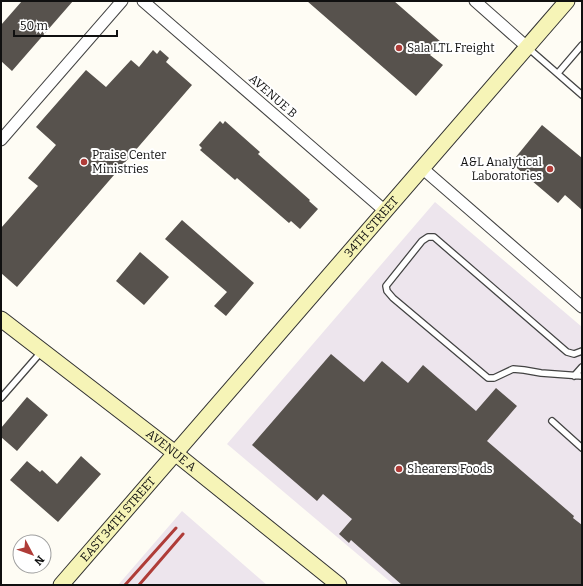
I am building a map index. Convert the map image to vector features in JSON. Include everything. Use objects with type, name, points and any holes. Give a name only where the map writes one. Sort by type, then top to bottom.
[{"type":"main road","name":"34TH STREET","points":[[175,453],[567,1]]},
{"type":"main road","name":"AVENUE A","points":[[1,319],[175,453],[339,585]]},
{"type":"main road","name":"EAST 34TH STREET","points":[[62,585],[175,453]]},
{"type":"street","points":[[1,140],[122,1]]},
{"type":"street","name":"AVENUE B","points":[[143,1],[385,211]]},
{"type":"street","points":[[475,1],[527,47]]},
{"type":"street","points":[[422,168],[582,307]]},
{"type":"lane","points":[[558,73],[582,45]]},
{"type":"lane","points":[[527,47],[582,94]]},
{"type":"lane","points":[[582,351],[574,354],[567,352],[434,237],[428,237],[422,241],[386,286],[387,291],[393,298],[488,378],[494,378],[513,369],[541,374],[582,376]]},
{"type":"lane","points":[[1,398],[42,351]]},
{"type":"lane","points":[[574,376],[582,367]]},
{"type":"lane","points":[[552,421],[582,448]]},
{"type":"shaded area","points":[[435,202],[582,327],[582,585],[394,585],[227,444]]},
{"type":"shaded area","points":[[182,511],[267,585],[118,585]]},
{"type":"building","points":[[22,1],[73,1],[12,71],[1,61],[1,25]]},
{"type":"building","name":"Sala LTL Freight","points":[[307,1],[394,1],[441,42],[430,55],[443,65],[416,96]]},
{"type":"building","name":"Praise Center Ministries","points":[[153,50],[157,54],[160,50],[169,58],[166,62],[192,85],[17,287],[1,273],[1,228],[38,186],[28,178],[56,145],[36,127],[86,70],[106,87],[131,60],[139,67]]},
{"type":"building","points":[[220,121],[223,124],[225,121],[260,152],[258,154],[310,200],[309,201],[318,209],[300,229],[291,221],[289,223],[237,178],[235,180],[200,150],[202,148],[199,145]]},
{"type":"building","name":"A&L Analytical Laboratories","points":[[542,125],[582,158],[582,210],[565,195],[558,203],[511,163]]},
{"type":"building","points":[[182,220],[254,283],[226,316],[214,306],[227,292],[165,239]]},
{"type":"building","points":[[140,252],[169,277],[144,305],[116,281]]},
{"type":"building","name":"Shearers Foods","points":[[331,354],[364,382],[382,361],[408,383],[423,365],[476,411],[496,388],[517,406],[487,441],[574,516],[573,518],[582,525],[582,585],[402,585],[351,540],[349,543],[339,534],[352,519],[323,494],[317,501],[252,445]]},
{"type":"building","points":[[27,397],[48,415],[17,451],[1,437],[1,428]]},
{"type":"building","points":[[81,456],[101,474],[58,522],[10,480],[27,461],[40,472],[42,470],[57,484]]},
{"type":"railway","points":[[125,585],[176,528]]},
{"type":"railway","points":[[139,585],[183,534]]},
{"type":"place","name":"Sala LTL Freight","points":[[399,48]]},
{"type":"place","name":"Praise Center Ministries","points":[[84,162]]},
{"type":"place","name":"A&L Analytical Laboratories","points":[[550,169]]},
{"type":"place","name":"Shearers Foods","points":[[399,469]]}]
